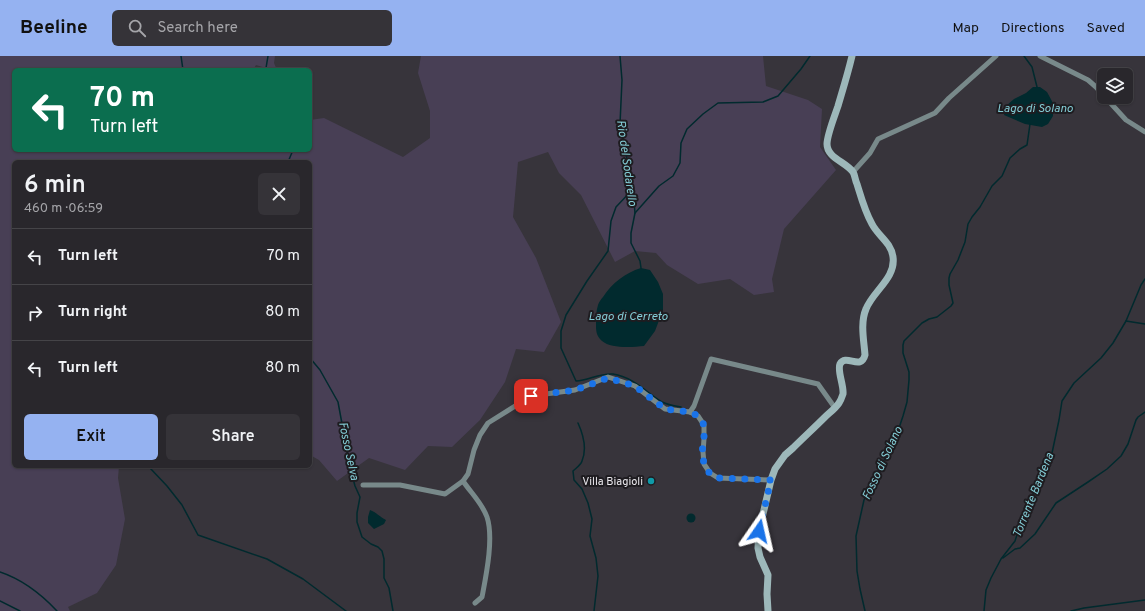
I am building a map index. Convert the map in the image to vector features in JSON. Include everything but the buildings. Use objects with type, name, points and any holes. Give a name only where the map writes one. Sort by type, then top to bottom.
[{"type":"street","points":[[768,611],[768,575],[760,556],[758,539],[762,517],[775,468],[784,455],[840,402],[843,390],[839,367],[840,363],[843,360],[858,362],[864,358],[863,319],[865,311],[868,304],[891,271],[893,263],[893,255],[889,245],[872,224],[853,172],[829,152],[827,144],[852,56]]},
{"type":"street","points":[[853,172],[870,153],[878,139],[935,113],[948,98],[996,56]]},
{"type":"street","points":[[1040,56],[1088,80],[1097,88]]},
{"type":"street","points":[[1111,104],[1126,120],[1145,132]]},
{"type":"street","points":[[690,412],[694,406],[711,359],[818,384],[835,408]]},
{"type":"street","points":[[363,485],[400,485],[445,494],[463,481],[468,474],[474,450],[480,435],[488,422],[531,396],[575,390],[608,378],[635,386],[665,409],[690,412],[698,416],[704,425],[702,452],[704,464],[710,474],[718,478],[771,480]]},
{"type":"street","points":[[463,481],[468,490],[478,501],[486,516],[488,524],[488,557],[482,598],[475,603]]},
{"type":"shaded area","points":[[0,56],[275,56],[274,63],[276,68],[266,68],[256,65],[254,68],[12,68],[12,152],[312,152],[312,120],[324,118],[403,157],[430,138],[430,111],[418,73],[421,56],[763,56],[766,86],[808,100],[822,109],[820,147],[836,170],[784,229],[772,279],[774,292],[754,295],[730,279],[698,284],[667,265],[656,253],[635,251],[615,262],[581,195],[559,173],[548,152],[518,162],[513,217],[536,258],[561,322],[544,352],[516,349],[505,382],[480,420],[452,447],[428,446],[405,470],[369,458],[337,481],[319,460],[312,456],[312,160],[12,160],[12,468],[119,468],[118,478],[125,519],[116,565],[97,593],[68,607],[70,611],[0,611]]},
{"type":"water","name":"Lago di Solano","points":[[1033,87],[1040,87],[1047,92],[1053,103],[1053,116],[1048,124],[1042,127],[1025,124],[1004,115],[1006,106]]},
{"type":"water","name":"Lago di Cerreto","points":[[641,268],[650,270],[658,282],[663,294],[663,310],[655,331],[644,346],[622,347],[606,344],[600,339],[596,331],[597,307],[610,287],[619,279]]},
{"type":"water","points":[[370,510],[386,520],[384,524],[374,529],[368,523]]},
{"type":"water","points":[[689,514],[693,514],[695,518],[693,522],[689,522],[687,520],[687,516]]},
{"type":"waterway","points":[[181,56],[183,68]]},
{"type":"waterway","points":[[266,68],[268,56]]},
{"type":"waterway","name":"Rio del Sodarello","points":[[620,56],[622,80],[620,124],[633,189],[635,213],[631,233],[631,243],[640,261],[641,268]]},
{"type":"waterway","points":[[635,213],[659,186],[673,176],[680,163],[681,143],[687,129],[703,114],[718,103],[763,102],[778,96],[810,56]]},
{"type":"waterway","name":"Fosso di Solano","points":[[1024,56],[1032,67],[1037,87]]},
{"type":"waterway","name":"Fosso di Solano","points":[[865,611],[857,571],[856,536],[864,500],[895,440],[907,402],[909,372],[903,353],[904,341],[922,323],[937,317],[953,303],[949,278],[965,242],[968,224],[992,186],[1002,176],[1010,158],[1027,145],[1030,124]]},
{"type":"waterway","name":"Fosso Selva","points":[[289,160],[292,152]]},
{"type":"waterway","points":[[633,189],[616,207],[611,221],[608,251],[566,315],[561,331],[561,348],[576,381],[613,374],[627,378],[662,402],[681,407]]},
{"type":"waterway","name":"Torrente Bardena","points":[[984,611],[986,590],[991,578],[1001,559],[1015,541],[1023,516],[1052,453],[1062,401],[1074,383],[1101,358],[1113,343],[1126,321],[1145,279]]},
{"type":"waterway","points":[[1126,321],[1145,324]]},
{"type":"waterway","name":"Fosso Selva","points":[[312,360],[320,370],[338,402],[350,467],[355,486],[360,497],[357,522],[362,537],[382,551],[384,559],[384,578],[389,588],[393,611]]},
{"type":"waterway","points":[[1003,558],[1015,549],[1020,548],[1035,534],[1056,503],[1107,469],[1121,456],[1128,444],[1136,420],[1145,412]]},
{"type":"waterway","points":[[578,423],[583,437],[584,452],[580,465],[573,471],[574,480],[582,489],[588,503],[592,519],[590,536],[596,558],[598,576],[594,611]]},
{"type":"waterway","name":"Fosso Selva","points":[[150,468],[182,505],[198,535],[267,559],[303,579],[346,611]]},
{"type":"waterway","points":[[0,572],[31,588],[57,611]]},
{"type":"waterway","points":[[1071,611],[1145,600]]},
{"type":"waterway","points":[[0,601],[20,611]]},
{"type":"place","name":"Villa Biagioli","points":[[651,481]]},
{"type":"route","points":[[531,396],[575,390],[608,378],[635,386],[665,409],[690,412],[698,416],[704,425],[702,452],[704,464],[710,474],[718,478],[771,480],[759,531]]}]
